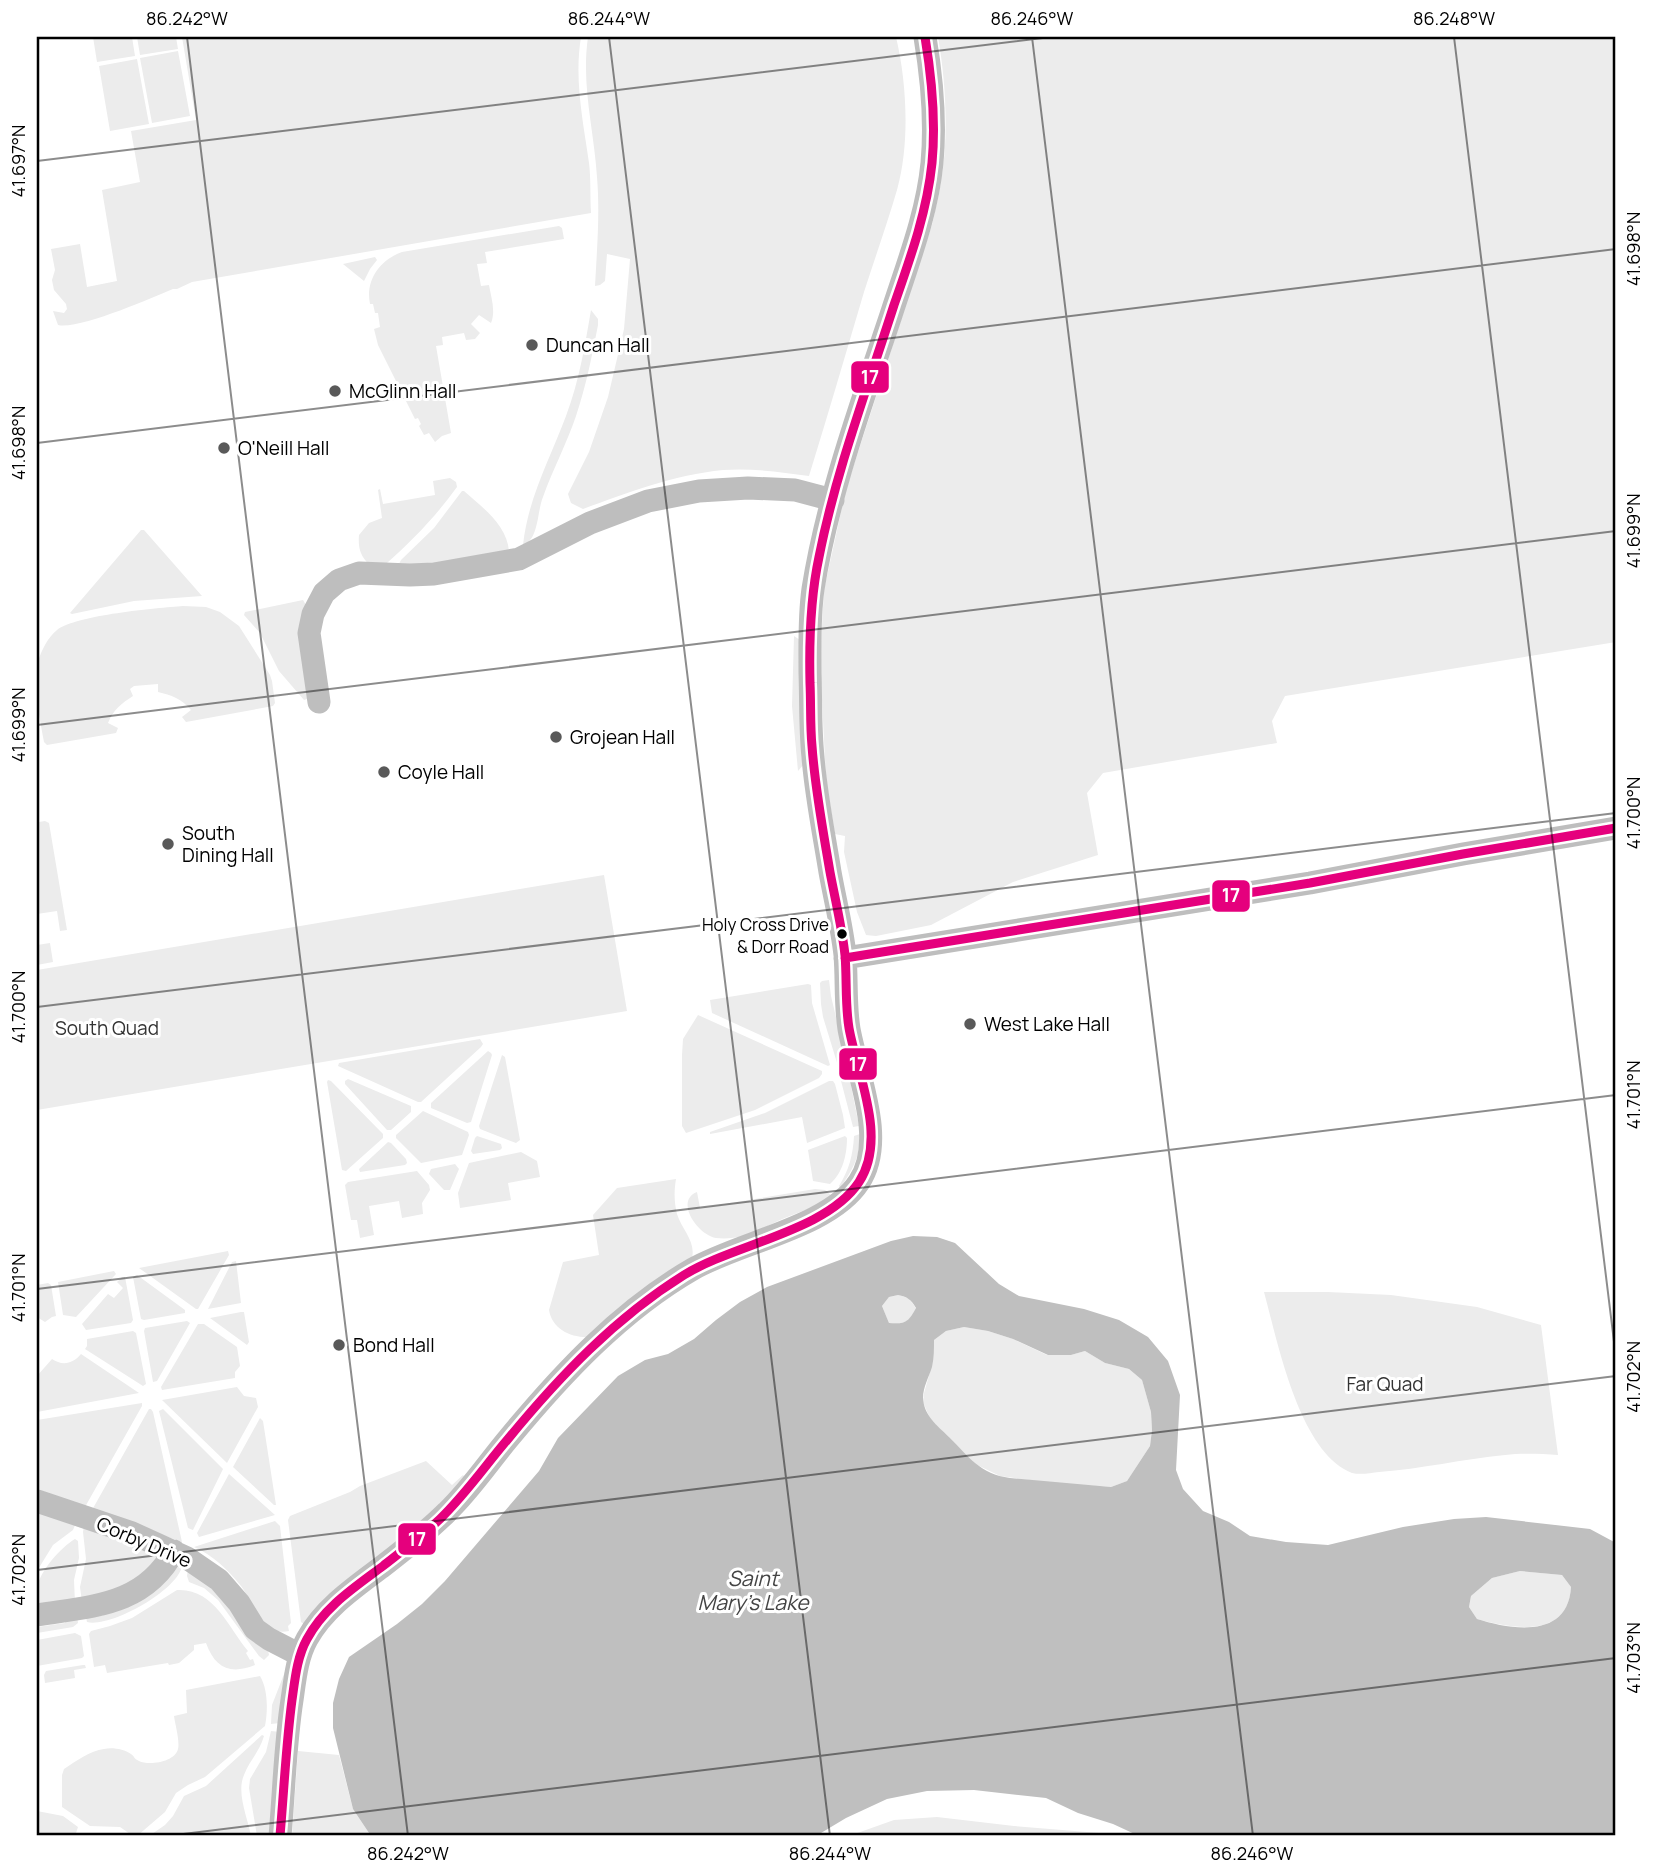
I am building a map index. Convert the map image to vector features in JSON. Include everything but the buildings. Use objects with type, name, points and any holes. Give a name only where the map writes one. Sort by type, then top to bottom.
[{"type":"street","points":[[280,1836],[288,1729],[300,1655],[311,1632],[335,1604],[445,1515],[547,1395],[597,1342],[629,1313],[659,1290],[698,1266],[830,1211],[858,1185],[865,1170],[871,1153],[870,1126],[849,1030],[845,958],[816,783],[812,740],[809,623],[813,589],[845,453],[924,209],[932,165],[934,120],[925,37]]},
{"type":"street","points":[[319,702],[309,634],[310,624],[317,603],[324,593],[348,576],[359,573],[434,574],[519,559],[590,523],[648,501],[699,491],[748,488],[795,490],[833,499]]},
{"type":"street","points":[[845,958],[1310,883],[1616,828]]},
{"type":"street","name":"Corby Drive","points":[[37,1501],[132,1533],[174,1551],[207,1570],[239,1603],[255,1629],[300,1655]]},
{"type":"street","points":[[37,1615],[106,1604],[133,1594],[165,1568],[174,1551]]},
{"type":"green space","points":[[93,37],[132,37],[135,56],[97,62]]},
{"type":"green space","points":[[137,37],[176,37],[178,49],[140,55]]},
{"type":"green space","points":[[182,37],[581,37],[578,68],[590,169],[591,213],[192,282],[98,318],[82,323],[58,325],[53,311],[64,313],[67,309],[54,290],[52,280],[55,270],[51,249],[80,244],[87,287],[117,281],[102,190],[140,182],[131,131],[196,120]]},
{"type":"green space","points":[[588,37],[896,37],[903,74],[906,114],[901,172],[809,476],[755,470],[705,472],[669,480],[583,509],[571,503],[568,494],[589,452],[608,397],[624,329],[630,259],[607,254],[605,281],[595,286],[598,191],[587,90]]},
{"type":"green space","points":[[938,37],[1616,37],[1616,642],[1285,696],[1272,721],[1277,743],[1103,773],[1087,793],[1098,855],[1013,882],[931,925],[876,936],[866,935],[857,912],[844,852],[845,836],[835,834],[826,779],[820,661],[824,590],[846,489],[932,225],[938,198],[946,128],[945,91]]},
{"type":"green space","points":[[178,51],[190,116],[152,123],[140,58]]},
{"type":"green space","points":[[137,59],[149,124],[110,131],[99,66]]},
{"type":"green space","points":[[559,226],[564,239],[485,252],[487,263],[477,264],[481,286],[489,285],[493,304],[491,323],[479,315],[471,324],[480,333],[475,339],[466,340],[464,333],[442,337],[443,345],[436,346],[451,433],[435,442],[429,433],[424,435],[418,418],[415,419],[378,345],[374,329],[380,327],[378,313],[375,313],[373,304],[370,304],[369,295],[376,272],[387,260],[402,252]]},
{"type":"green space","points":[[375,257],[377,260],[364,281],[343,264]]},
{"type":"green space","points":[[591,310],[598,319],[598,325],[580,405],[543,497],[535,531],[523,545],[535,495],[575,390]]},
{"type":"green space","points":[[450,478],[456,482],[457,487],[424,527],[387,563],[369,564],[360,551],[359,535],[369,523],[382,518],[378,490],[380,489],[383,504],[435,495],[433,481]]},
{"type":"green space","points":[[462,491],[486,510],[499,525],[509,551],[445,565],[399,564],[434,528]]},
{"type":"green space","points":[[141,530],[144,530],[202,596],[134,601],[70,613]]},
{"type":"green space","points":[[303,600],[306,605],[307,699],[304,700],[279,671],[260,633],[244,615],[245,612]]},
{"type":"green space","points":[[183,606],[206,607],[220,612],[239,626],[270,675],[275,703],[273,706],[186,722],[182,717],[191,710],[176,698],[158,692],[158,684],[134,686],[130,689],[133,696],[118,707],[108,723],[118,728],[116,733],[47,745],[44,742],[37,702],[36,671],[43,649],[57,630],[98,616]]},
{"type":"green space","points":[[794,636],[800,640],[804,764],[798,771],[792,706]]},
{"type":"green space","points":[[45,821],[49,823],[67,930],[60,931],[57,911],[37,914],[37,825]]},
{"type":"green space","name":"South Quad","points":[[604,875],[627,1011],[37,1110],[37,970]]},
{"type":"green space","points":[[50,943],[53,962],[37,965],[37,945]]},
{"type":"green space","points":[[829,980],[847,1064],[838,1066],[821,1004],[820,983]]},
{"type":"green space","points":[[811,985],[812,1003],[830,1065],[828,1066],[712,1013],[710,1000]]},
{"type":"green space","points":[[698,1015],[822,1071],[822,1074],[819,1078],[755,1110],[686,1133],[682,1126],[683,1039]]},
{"type":"green space","points":[[480,1039],[483,1044],[481,1047],[421,1102],[338,1066],[339,1063]]},
{"type":"green space","points":[[488,1051],[492,1055],[471,1122],[467,1123],[431,1108],[431,1103]]},
{"type":"green space","points":[[502,1055],[505,1057],[520,1140],[516,1143],[480,1129],[479,1126]]},
{"type":"green space","points":[[848,1071],[859,1126],[853,1127],[840,1077]]},
{"type":"green space","points":[[348,1079],[411,1106],[411,1112],[391,1130],[387,1130],[345,1084]]},
{"type":"green space","points":[[328,1080],[383,1134],[383,1138],[346,1171],[342,1170]]},
{"type":"green space","points":[[829,1081],[835,1084],[845,1128],[807,1143],[802,1117],[710,1134],[765,1113]]},
{"type":"green space","points":[[423,1111],[468,1132],[462,1155],[421,1163],[396,1138],[396,1135]]},
{"type":"green space","points":[[860,1134],[855,1162],[840,1188],[850,1162],[854,1136]]},
{"type":"green space","points":[[477,1136],[501,1144],[502,1148],[473,1154],[471,1151]]},
{"type":"green space","points":[[845,1136],[845,1157],[838,1174],[830,1184],[813,1181],[808,1150]]},
{"type":"green space","points":[[388,1142],[407,1163],[360,1172],[359,1169]]},
{"type":"green space","points":[[521,1152],[537,1161],[540,1177],[508,1183],[511,1200],[460,1208],[458,1193],[469,1163]]},
{"type":"green space","points":[[455,1164],[459,1169],[450,1190],[444,1190],[429,1174],[431,1169]]},
{"type":"green space","points":[[417,1171],[430,1190],[422,1203],[423,1214],[402,1218],[399,1201],[369,1206],[374,1235],[360,1238],[357,1220],[351,1220],[345,1185],[348,1182]]},
{"type":"green space","points":[[676,1179],[676,1210],[692,1246],[692,1258],[589,1337],[563,1331],[554,1322],[549,1310],[563,1262],[599,1255],[593,1215],[617,1188]]},
{"type":"green space","points":[[815,1189],[825,1190],[832,1196],[813,1207],[737,1237],[709,1236],[696,1224],[688,1210],[690,1196],[697,1192],[700,1208]]},
{"type":"green space","points":[[228,1251],[229,1255],[198,1309],[139,1268]]},
{"type":"green space","points":[[236,1261],[241,1303],[208,1309],[232,1262]]},
{"type":"green space","points":[[114,1271],[116,1274],[76,1317],[63,1315],[58,1282]]},
{"type":"green space","points":[[137,1275],[185,1310],[185,1313],[141,1319],[133,1277]]},
{"type":"green space","points":[[125,1277],[133,1320],[131,1323],[86,1330],[82,1324],[108,1294],[114,1298],[123,1288],[117,1282]]},
{"type":"green space","points":[[37,1285],[51,1285],[56,1316],[45,1322],[37,1317]]},
{"type":"green space","name":"Far Quad","points":[[1264,1292],[1391,1295],[1477,1307],[1541,1325],[1558,1455],[1511,1454],[1395,1471],[1352,1473],[1334,1461],[1318,1443],[1305,1420],[1284,1366]]},
{"type":"green space","points":[[898,1295],[908,1299],[916,1309],[906,1322],[889,1323],[882,1306],[889,1297]]},
{"type":"green space","points":[[244,1312],[249,1342],[247,1345],[210,1318]]},
{"type":"green space","points":[[187,1321],[190,1323],[157,1381],[153,1382],[145,1328]]},
{"type":"green space","points":[[198,1324],[204,1324],[237,1347],[240,1366],[235,1372],[235,1378],[162,1390],[161,1387]]},
{"type":"green space","points":[[964,1327],[1013,1339],[1047,1355],[1071,1355],[1085,1351],[1105,1363],[1129,1369],[1142,1380],[1151,1412],[1150,1446],[1127,1481],[1111,1487],[1050,1483],[1000,1476],[971,1462],[931,1421],[923,1402],[932,1365],[934,1340],[946,1331]]},
{"type":"green space","points":[[133,1331],[136,1333],[146,1384],[143,1386],[85,1349],[87,1339]]},
{"type":"green space","points":[[81,1354],[139,1393],[37,1412],[37,1376],[52,1359],[67,1363]]},
{"type":"green space","points":[[237,1387],[244,1396],[256,1398],[258,1407],[227,1463],[162,1400]]},
{"type":"green space","points":[[142,1403],[85,1507],[37,1489],[37,1420]]},
{"type":"green space","points":[[149,1409],[153,1412],[182,1542],[92,1510]]},
{"type":"green space","points":[[163,1409],[223,1469],[193,1530],[188,1528],[159,1411]]},
{"type":"green space","points":[[260,1418],[263,1421],[276,1505],[233,1467]]},
{"type":"green space","points":[[426,1461],[452,1485],[463,1475],[467,1480],[304,1624],[301,1622],[288,1520],[290,1516]]},
{"type":"green space","points":[[229,1474],[275,1515],[199,1537],[197,1533]]},
{"type":"green space","points":[[37,1509],[76,1523],[73,1530],[53,1545],[37,1571]]},
{"type":"green space","points":[[275,1521],[280,1526],[291,1623],[288,1626],[289,1631],[272,1629],[265,1624],[231,1574],[194,1547]]},
{"type":"green space","points":[[84,1525],[152,1549],[159,1560],[138,1581],[82,1602],[80,1587],[86,1559]]},
{"type":"green space","points":[[75,1539],[78,1541],[79,1558],[74,1580],[75,1603],[37,1604],[37,1587],[47,1567],[57,1554]]},
{"type":"green space","points":[[182,1566],[178,1576],[157,1596],[111,1619],[87,1622],[85,1613],[97,1613],[101,1616],[122,1607],[153,1589]]},
{"type":"green space","points":[[188,1569],[201,1577],[268,1650],[269,1655],[264,1660],[218,1600],[204,1588],[189,1582]]},
{"type":"green space","points":[[1520,1571],[1562,1575],[1571,1587],[1568,1604],[1560,1615],[1549,1623],[1522,1627],[1477,1619],[1469,1607],[1471,1596],[1492,1578]]},
{"type":"green space","points":[[177,1590],[201,1595],[210,1602],[227,1621],[255,1665],[238,1669],[224,1667],[214,1658],[206,1643],[194,1645],[194,1650],[179,1663],[107,1673],[105,1665],[94,1667],[89,1634],[91,1631],[132,1618]]},
{"type":"green space","points":[[77,1614],[78,1623],[73,1627],[37,1633],[37,1627],[65,1623],[66,1618]]},
{"type":"green space","points":[[75,1633],[81,1636],[82,1658],[37,1666],[37,1640]]},
{"type":"green space","points":[[85,1665],[86,1668],[74,1670],[75,1678],[45,1683],[46,1671]]},
{"type":"green space","points":[[286,1669],[280,1723],[271,1724],[272,1705]]},
{"type":"green space","points":[[260,1676],[267,1700],[265,1726],[205,1777],[176,1793],[165,1812],[137,1836],[120,1827],[90,1826],[62,1807],[64,1769],[88,1754],[107,1748],[125,1751],[143,1762],[167,1760],[178,1749],[174,1716],[187,1713],[186,1690]]},
{"type":"green space","points":[[271,1731],[280,1732],[271,1836],[257,1836],[250,1779],[266,1752]]},
{"type":"green space","points":[[262,1735],[262,1742],[246,1770],[241,1790],[251,1836],[149,1836],[173,1816],[184,1796],[206,1786]]},
{"type":"green space","points":[[298,1751],[339,1755],[353,1809],[371,1836],[292,1836]]},
{"type":"green space","points":[[37,1811],[63,1816],[78,1827],[75,1836],[37,1836]]},
{"type":"green space","points":[[937,1817],[1108,1836],[849,1836],[894,1820]]},
{"type":"water","name":"Saint Mary's Lake","points":[[913,1236],[937,1237],[955,1243],[999,1284],[1019,1296],[1084,1309],[1119,1320],[1148,1337],[1168,1361],[1180,1395],[1176,1470],[1183,1489],[1203,1511],[1229,1522],[1250,1536],[1328,1545],[1403,1527],[1486,1517],[1590,1529],[1616,1543],[1616,1836],[1139,1836],[1046,1798],[974,1790],[927,1791],[887,1799],[816,1836],[371,1836],[353,1809],[333,1728],[333,1703],[339,1679],[349,1657],[397,1624],[445,1581],[539,1471],[558,1438],[618,1376],[645,1360],[668,1354],[694,1339],[740,1302],[767,1287],[891,1241]],"holes":[[[898,1295],[908,1299],[916,1308],[906,1322],[889,1323],[882,1306],[889,1297]],[[964,1327],[988,1331],[1048,1355],[1071,1355],[1085,1351],[1105,1363],[1129,1369],[1142,1380],[1151,1412],[1152,1430],[1150,1446],[1127,1481],[1111,1487],[1010,1478],[991,1473],[976,1464],[932,1420],[924,1404],[924,1390],[933,1364],[934,1340],[946,1331]],[[1520,1571],[1562,1575],[1571,1587],[1568,1604],[1560,1615],[1549,1623],[1536,1627],[1506,1626],[1477,1619],[1469,1607],[1471,1596],[1492,1578]]]},
{"type":"transit line","name":"17","points":[[280,1836],[288,1734],[297,1668],[307,1639],[322,1617],[341,1598],[440,1519],[547,1393],[611,1329],[684,1275],[728,1254],[803,1225],[825,1213],[844,1199],[859,1182],[867,1165],[871,1126],[849,1028],[844,945],[813,762],[811,620],[816,573],[834,493],[912,253],[926,199],[934,132],[925,37]]},
{"type":"transit line","name":"17","points":[[845,958],[1310,883],[1616,828]]},
{"type":"place","name":"Duncan Hall","points":[[532,345]]},
{"type":"place","name":"McGlinn Hall","points":[[335,391]]},
{"type":"place","name":"O'Neill Hall","points":[[224,448]]},
{"type":"place","name":"Grojean Hall","points":[[556,737]]},
{"type":"place","name":"Coyle Hall","points":[[384,772]]},
{"type":"place","name":"South Dining Hall","points":[[168,844]]},
{"type":"place","name":"Holy Cross Drive & Dorr Road","points":[[842,934]]},
{"type":"place","name":"West Lake Hall","points":[[970,1024]]},
{"type":"place","name":"Bond Hall","points":[[339,1345]]}]
